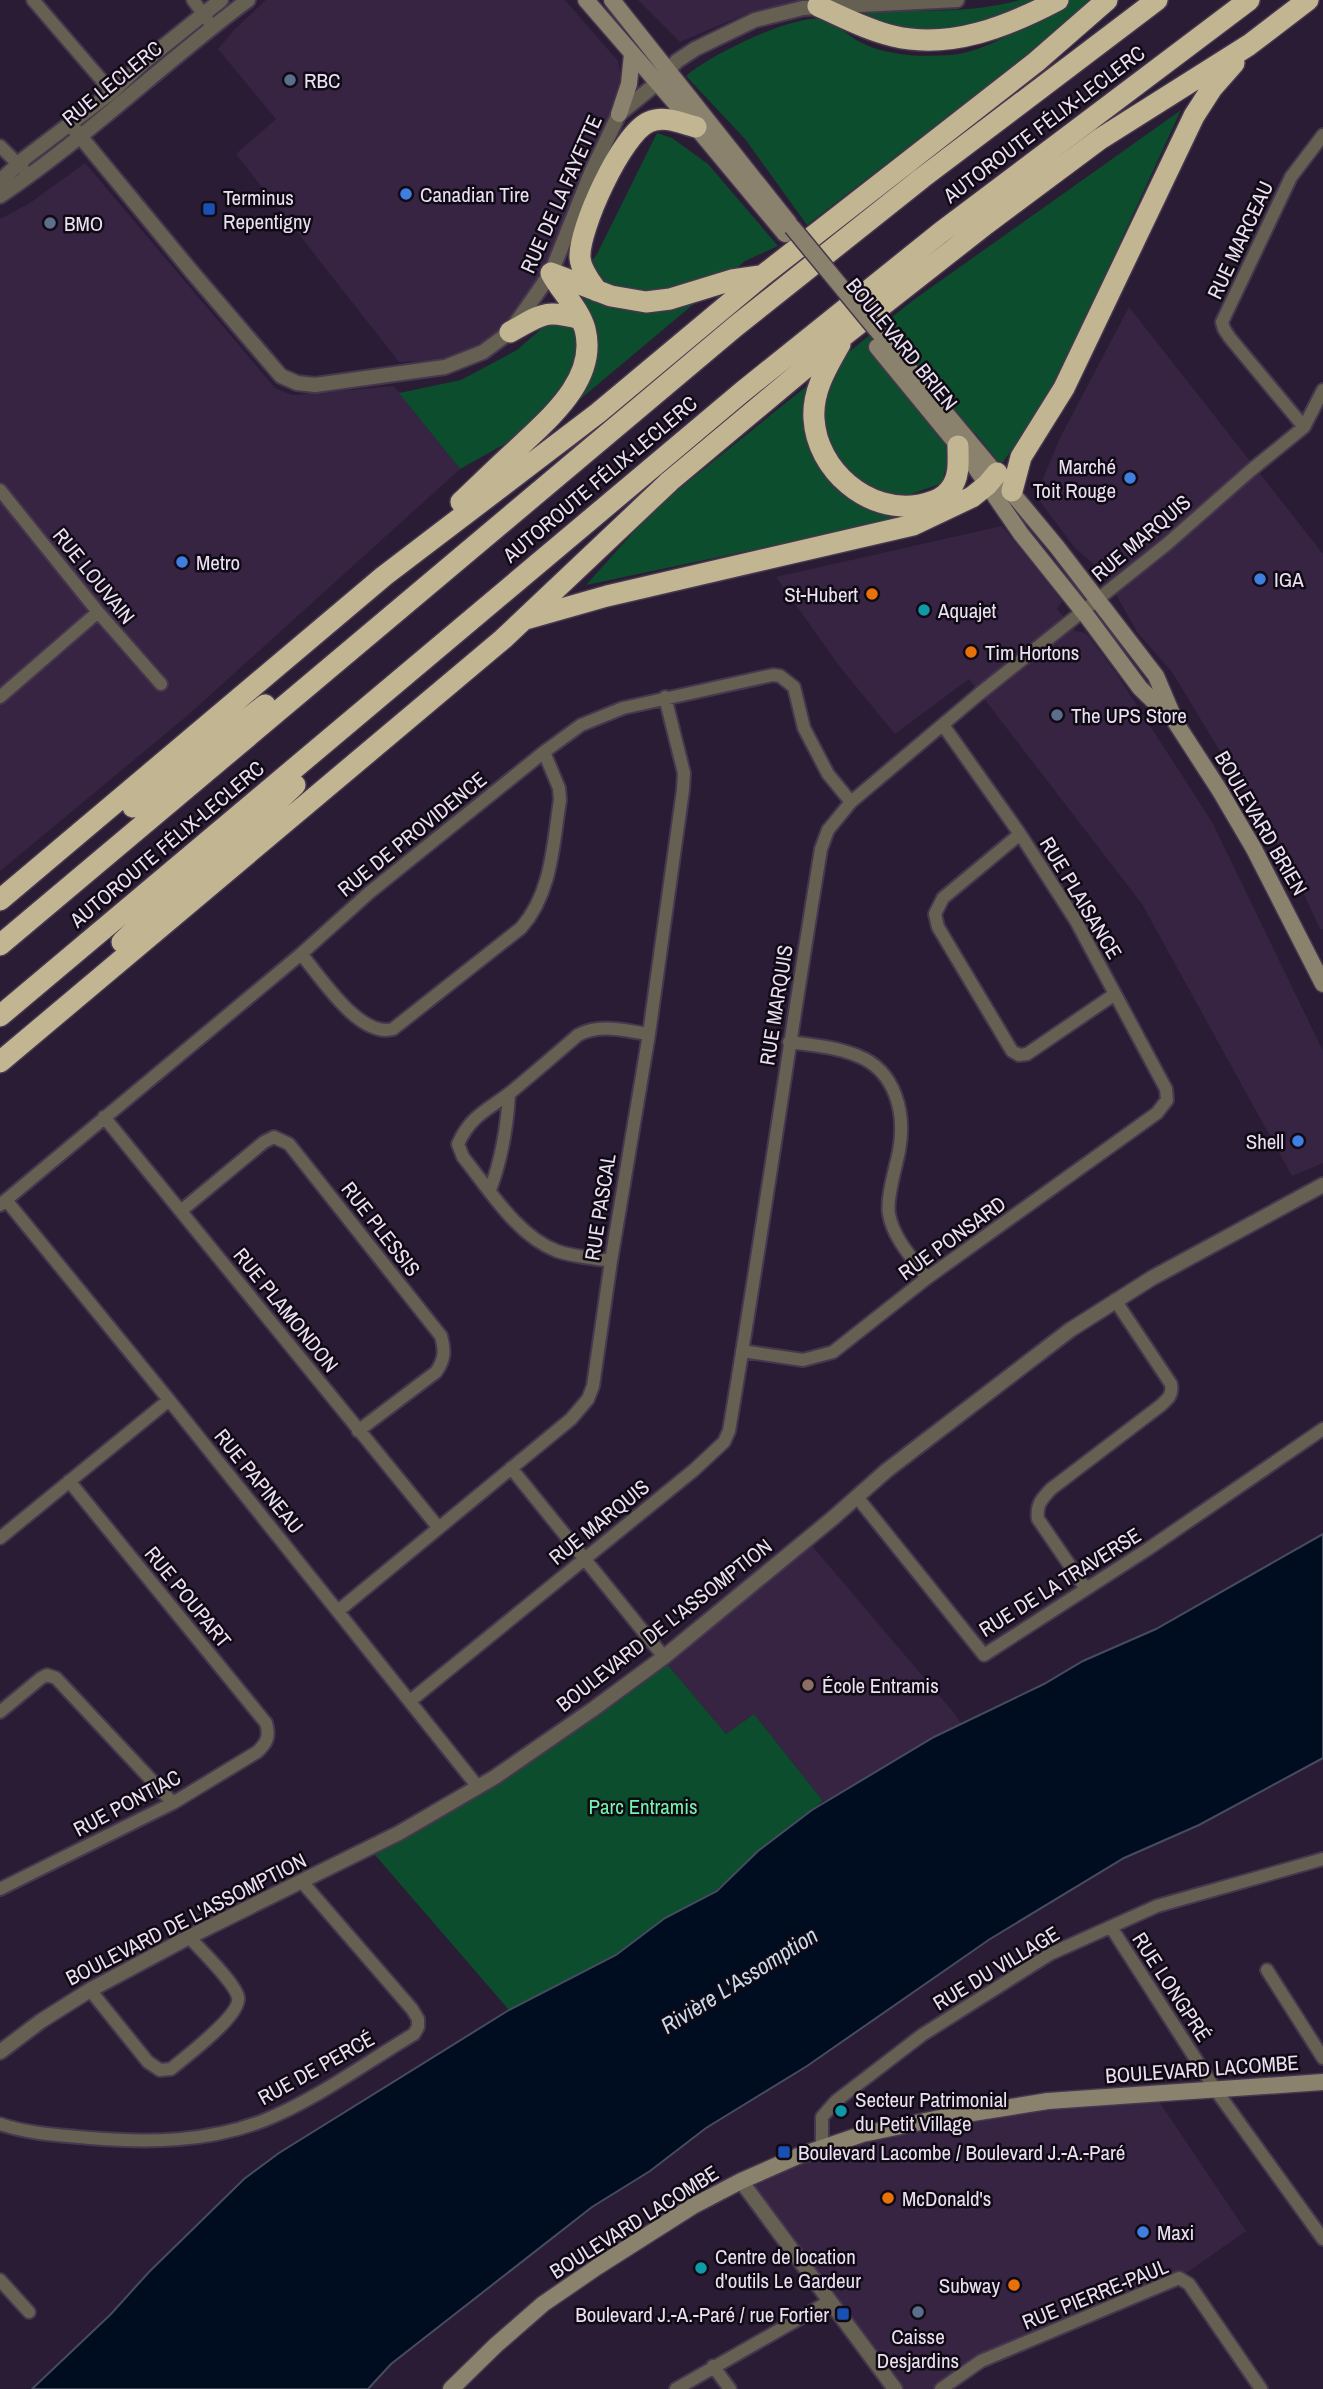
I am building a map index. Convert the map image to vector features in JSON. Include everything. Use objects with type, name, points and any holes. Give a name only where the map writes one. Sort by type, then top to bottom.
[{"type":"highway","points":[[818,6],[883,34],[923,40],[952,38],[987,30],[1058,0]]},
{"type":"highway","points":[[0,903],[384,576],[606,406],[762,276],[1036,62],[1107,0]]},
{"type":"highway","name":"AUTOROUTE FÉLIX-LECLERC","points":[[0,945],[786,286],[950,156],[1157,0]]},
{"type":"highway","name":"AUTOROUTE FÉLIX-LECLERC","points":[[0,1016],[685,439],[862,295],[998,188],[1249,0]]},
{"type":"highway","points":[[0,1061],[524,620],[670,481],[847,332],[1100,139],[1249,45],[1308,0]]},
{"type":"highway","points":[[1012,491],[1021,457],[1068,379],[1194,116],[1212,88],[1249,45]]},
{"type":"highway","points":[[597,291],[582,267],[580,251],[601,191],[621,150],[636,130],[653,120],[669,120],[696,127]]},
{"type":"highway","points":[[551,273],[629,300],[655,301],[732,280],[762,276]]},
{"type":"highway","points":[[384,576],[545,422],[578,381],[586,356],[587,338],[581,319],[551,273]]},
{"type":"highway","points":[[510,332],[548,313],[581,319]]},
{"type":"highway","points":[[847,332],[822,375],[814,410],[815,430],[820,447],[828,462],[844,480],[862,494],[885,504],[902,506],[929,503],[944,495],[955,482],[958,446]]},
{"type":"highway","points":[[524,620],[615,594],[904,528],[950,509],[977,494],[992,479]]},
{"type":"highway","points":[[0,903],[76,852],[172,775],[457,561]]},
{"type":"highway","points":[[0,1061],[155,910],[253,826],[406,676]]},
{"type":"main road","name":"BOULEVARD BRIEN","points":[[586,0],[632,54],[662,76],[992,479],[1021,534],[1140,688],[1176,723]]},
{"type":"main road","name":"BOULEVARD BRIEN","points":[[612,0],[696,127],[788,231]]},
{"type":"main road","points":[[619,114],[629,85],[632,54]]},
{"type":"main road","name":"BOULEVARD BRIEN","points":[[876,337],[958,446],[992,479],[1012,491],[1156,676],[1176,723],[1214,780],[1254,849],[1323,984]]},
{"type":"main road","name":"BOULEVARD LACOMBE","points":[[451,2389],[543,2304],[692,2206],[741,2181],[822,2148],[863,2134],[928,2120],[1048,2101],[1323,2082]]},
{"type":"street","points":[[33,0],[112,92]]},
{"type":"street","points":[[193,0],[213,28]]},
{"type":"street","name":"RUE LECLERC","points":[[0,181],[18,164],[112,92],[144,62],[221,0]]},
{"type":"street","name":"RUE LECLERC","points":[[0,196],[81,137],[248,0]]},
{"type":"street","name":"RUE DE LA FAYETTE","points":[[70,124],[270,365],[286,379],[315,385],[433,370],[473,357],[510,332],[551,273],[588,181],[619,114],[695,49],[737,28],[776,14],[818,6],[957,0]]},
{"type":"street","name":"RUE MARCEAU","points":[[1304,427],[1230,338],[1222,322],[1291,177],[1323,135]]},
{"type":"street","points":[[0,146],[30,176]]},
{"type":"street","name":"RUE MARQUIS","points":[[410,1701],[694,1470],[724,1442],[729,1431],[821,849],[828,830],[851,802],[1167,544],[1304,427],[1323,390]]},
{"type":"street","name":"RUE LOUVAIN","points":[[0,490],[98,612],[161,684]]},
{"type":"street","points":[[0,697],[98,612]]},
{"type":"street","name":"RUE DE PROVIDENCE","points":[[3,1203],[301,954],[370,892],[581,725],[622,708],[665,697],[780,676],[793,687],[804,728],[828,774],[851,802]]},
{"type":"street","name":"RUE PASCAL","points":[[338,1611],[570,1419],[588,1399],[593,1386],[649,1034],[684,773],[665,697]]},
{"type":"street","name":"RUE PLAISANCE","points":[[943,725],[1020,834],[1076,922],[1166,1089],[1167,1100]]},
{"type":"street","points":[[301,954],[357,1020],[384,1031],[393,1029],[521,928],[533,914],[547,883],[560,800],[559,788],[544,752]]},
{"type":"street","points":[[1020,834],[943,898],[935,914],[938,927],[1012,1051],[1019,1055],[1027,1054],[1115,994]]},
{"type":"street","points":[[611,1261],[560,1252],[539,1243],[522,1229],[463,1157],[458,1144],[464,1129],[475,1117],[509,1094],[578,1035],[590,1029],[605,1028],[649,1034]]},
{"type":"street","points":[[789,1042],[835,1048],[861,1057],[886,1076],[899,1100],[903,1131],[888,1211],[892,1226],[903,1246],[927,1278]]},
{"type":"street","points":[[490,1190],[502,1160],[509,1094]]},
{"type":"street","name":"RUE PONSARD","points":[[742,1351],[803,1360],[833,1352],[927,1278],[1157,1113],[1167,1100]]},
{"type":"street","name":"RUE PLAMONDON","points":[[104,1117],[438,1527]]},
{"type":"street","name":"RUE PLESSIS","points":[[182,1210],[264,1142],[274,1137],[289,1144],[441,1336],[445,1350],[443,1362],[436,1372],[358,1431]]},
{"type":"street","name":"BOULEVARD DE L'ASSOMPTION","points":[[0,2052],[41,2021],[90,1990],[189,1937],[303,1883],[407,1829],[478,1787],[592,1710],[664,1657],[886,1471],[1070,1330],[1115,1300],[1247,1224],[1323,1185]]},
{"type":"street","name":"RUE PAPINEAU","points":[[3,1203],[169,1400],[478,1787]]},
{"type":"street","points":[[1086,1589],[1038,1518],[1040,1501],[1051,1489],[1160,1406],[1173,1391],[1115,1300]]},
{"type":"street","points":[[0,1538],[169,1400]]},
{"type":"street","name":"RUE DE LA TRAVERSE","points":[[857,1497],[984,1655],[1323,1429]]},
{"type":"street","points":[[511,1468],[664,1657]]},
{"type":"street","name":"RUE POUPART","points":[[69,1481],[266,1723],[267,1742]]},
{"type":"street","points":[[0,1712],[41,1678],[47,1675],[56,1678],[173,1803]]},
{"type":"street","name":"RUE PONTIAC","points":[[0,1889],[173,1803],[257,1752],[267,1742]]},
{"type":"street","name":"RUE DU VILLAGE","points":[[822,2148],[822,2117],[836,2101],[922,2035],[1050,1954],[1157,1906],[1321,1864]]},
{"type":"street","name":"RUE DE PERCÉ","points":[[0,2124],[37,2133],[102,2139],[166,2141],[205,2136],[264,2120],[301,2103],[414,2034],[418,2019],[412,2009],[303,1883]]},
{"type":"street","name":"RUE LONGPRÉ","points":[[1111,1927],[1215,2089],[1323,2239]]},
{"type":"street","points":[[90,1990],[148,2062],[160,2070],[172,2069],[229,2018],[238,2005],[239,1998],[233,1985],[189,1937]]},
{"type":"street","points":[[1267,1970],[1323,2058]]},
{"type":"street","points":[[741,2181],[895,2389]]},
{"type":"street","name":"RUE PIERRE-PAUL","points":[[941,2389],[981,2361],[1179,2278],[1189,2284],[1261,2389]]},
{"type":"street","points":[[0,2280],[29,2312]]},
{"type":"street","points":[[676,2389],[830,2301]]},
{"type":"street","points":[[713,2366],[730,2389]]},
{"type":"shaded area","points":[[266,0],[565,0],[618,61],[622,83],[548,272],[509,325],[496,336],[473,350],[444,360],[399,362],[236,154],[276,119],[218,49]]},
{"type":"shaded area","points":[[638,0],[803,0],[753,11],[680,42]]},
{"type":"shaded area","points":[[85,163],[275,388],[292,395],[394,386],[460,469],[187,716],[0,871],[0,219],[30,203]]},
{"type":"shaded area","points":[[1129,307],[1323,554],[1323,929],[1320,929],[1294,873],[1172,672],[1137,632],[1104,573],[1075,548],[1036,496],[1060,438]]},
{"type":"shaded area","points":[[1002,526],[1062,601],[1057,609],[1075,631],[1086,633],[1116,673],[1212,822],[1323,1051],[1323,1163],[1292,1176],[1142,904],[969,679],[895,734],[840,667],[776,577]]},
{"type":"shaded area","name":"École Entramis","points":[[807,1540],[961,1724],[934,1737],[832,1799],[823,1801],[754,1714],[726,1734],[662,1658]]},
{"type":"shaded area","points":[[1158,2100],[1246,2231],[1179,2278],[981,2361],[941,2389],[895,2389],[741,2181],[798,2156],[1048,2101]]},
{"type":"green space","points":[[1020,0],[1034,0],[990,19],[963,27],[933,30],[893,29],[857,14],[982,8]]},
{"type":"green space","points":[[1070,0],[1098,0],[807,225],[745,139],[686,76],[730,48],[771,30],[807,19],[826,20],[862,43],[882,51],[916,56],[950,55],[964,53],[996,41]]},
{"type":"green space","points":[[1181,110],[1061,371],[1001,465],[975,433],[944,473],[943,483],[908,495],[908,517],[586,585],[653,510],[912,301]]},
{"type":"green space","points":[[657,133],[672,138],[708,164],[778,246],[745,261],[572,406],[460,469],[399,393],[461,380],[517,350],[548,323],[597,254]]},
{"type":"green space","name":"Parc Entramis","points":[[662,1658],[726,1734],[754,1714],[823,1801],[760,1850],[716,1890],[665,1918],[616,1954],[509,2010],[369,1848],[395,1836]]},
{"type":"water","name":"Rivière L'Assomption","points":[[1323,1534],[1323,1758],[1199,1825],[1124,1858],[990,1939],[807,2066],[706,2128],[650,2171],[592,2207],[391,2364],[368,2389],[32,2389],[111,2314],[149,2272],[244,2179],[279,2153],[509,2010],[616,1955],[665,1918],[717,1891],[758,1851],[812,1810],[934,1737],[1044,1684],[1083,1661],[1156,1629]]},
{"type":"place","name":"RBC","points":[[290,80]]},
{"type":"place","name":"Canadian Tire","points":[[406,194]]},
{"type":"place","name":"Terminus Repentigny","points":[[209,209]]},
{"type":"place","name":"BMO","points":[[50,223]]},
{"type":"place","name":"Marché Toit Rouge","points":[[1130,478]]},
{"type":"place","name":"Metro","points":[[182,562]]},
{"type":"place","name":"IGA","points":[[1260,579]]},
{"type":"place","name":"St-Hubert","points":[[872,594]]},
{"type":"place","name":"Aquajet","points":[[924,610]]},
{"type":"place","name":"Tim Hortons","points":[[971,652]]},
{"type":"place","name":"The UPS Store","points":[[1057,715]]},
{"type":"place","name":"Shell","points":[[1298,1141]]},
{"type":"place","name":"École Entramis","points":[[808,1685]]},
{"type":"place","name":"Secteur Patrimonial du Petit Village","points":[[841,2111]]},
{"type":"place","name":"Boulevard Lacombe / Boulevard J.-A.-Paré","points":[[784,2152]]},
{"type":"place","name":"McDonald's","points":[[888,2198]]},
{"type":"place","name":"Maxi","points":[[1143,2232]]},
{"type":"place","name":"Centre de location d'outils Le Gardeur","points":[[701,2268]]},
{"type":"place","name":"Subway","points":[[1014,2285]]},
{"type":"place","name":"Caisse Desjardins","points":[[918,2312]]},
{"type":"place","name":"Boulevard J.-A.-Paré / rue Fortier","points":[[843,2314]]}]
